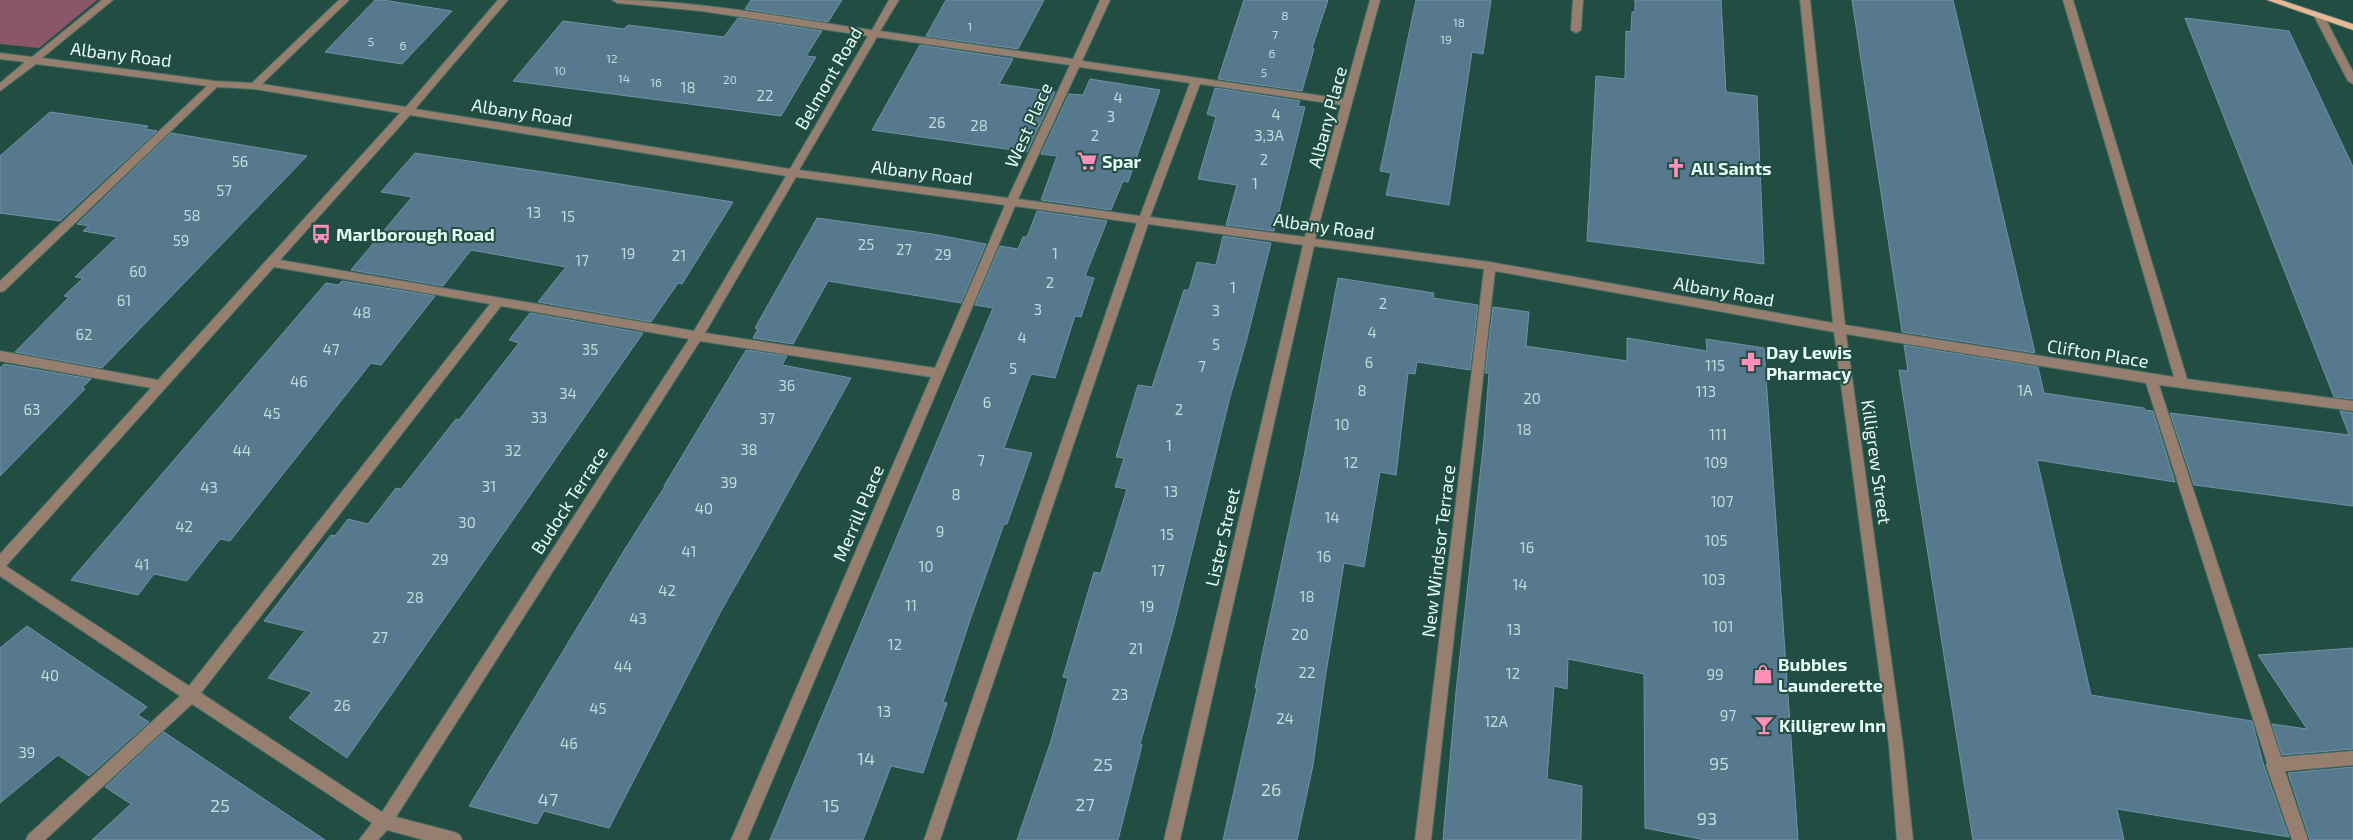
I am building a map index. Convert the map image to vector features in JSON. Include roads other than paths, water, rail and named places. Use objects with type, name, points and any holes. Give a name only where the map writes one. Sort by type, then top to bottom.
[{"type":"main road","points":[[2272,0],[2353,27]]},
{"type":"street","points":[[0,88],[108,0]]},
{"type":"street","points":[[254,86],[344,0]]},
{"type":"street","points":[[0,563],[407,112],[503,0]]},
{"type":"street","points":[[617,0],[704,4],[872,34],[1348,103]]},
{"type":"street","name":"Belmont Road","points":[[792,173],[872,34],[894,0]]},
{"type":"street","name":"West Place","points":[[1012,201],[1105,0]]},
{"type":"street","name":"Albany Place","points":[[1309,242],[1376,0]]},
{"type":"street","points":[[1576,30],[1578,0]]},
{"type":"street","name":"Killigrew Street","points":[[1804,0],[1839,329],[1894,736],[1905,840]]},
{"type":"street","points":[[2068,0],[2182,383]]},
{"type":"street","points":[[2319,16],[2353,82]]},
{"type":"street","name":"Albany Road","points":[[0,56],[215,84],[254,86],[792,173],[1490,266],[1839,329]]},
{"type":"street","points":[[932,840],[1144,219],[1196,81]]},
{"type":"street","points":[[0,288],[215,84]]},
{"type":"street","name":"Budock Terrace","points":[[367,840],[384,822],[696,336],[792,173]]},
{"type":"street","name":"Merrill Place","points":[[739,840],[1012,201]]},
{"type":"street","name":"Lister Street","points":[[1172,840],[1309,242]]},
{"type":"street","points":[[270,262],[696,336],[938,373]]},
{"type":"street","name":"New Windsor Terrace","points":[[1422,840],[1490,266]]},
{"type":"street","points":[[34,840],[191,695],[498,302]]},
{"type":"street","name":"Clifton Place","points":[[1839,329],[2151,379],[2353,406]]},
{"type":"street","points":[[0,356],[161,385]]},
{"type":"street","points":[[2151,379],[2274,765],[2300,840]]},
{"type":"street","points":[[0,569],[384,822],[454,840]]},
{"type":"street","points":[[2274,765],[2353,758]]},
{"type":"place","name":"Spar","points":[[1087,161]]},
{"type":"place","name":"All Saints","points":[[1676,168]]},
{"type":"place","name":"Marlborough Road","points":[[321,234]]},
{"type":"place","name":"Day Lewis Pharmacy","points":[[1751,362]]},
{"type":"place","name":"Bubbles Launderette","points":[[1763,674]]},
{"type":"place","name":"Killigrew Inn","points":[[1764,725]]}]
